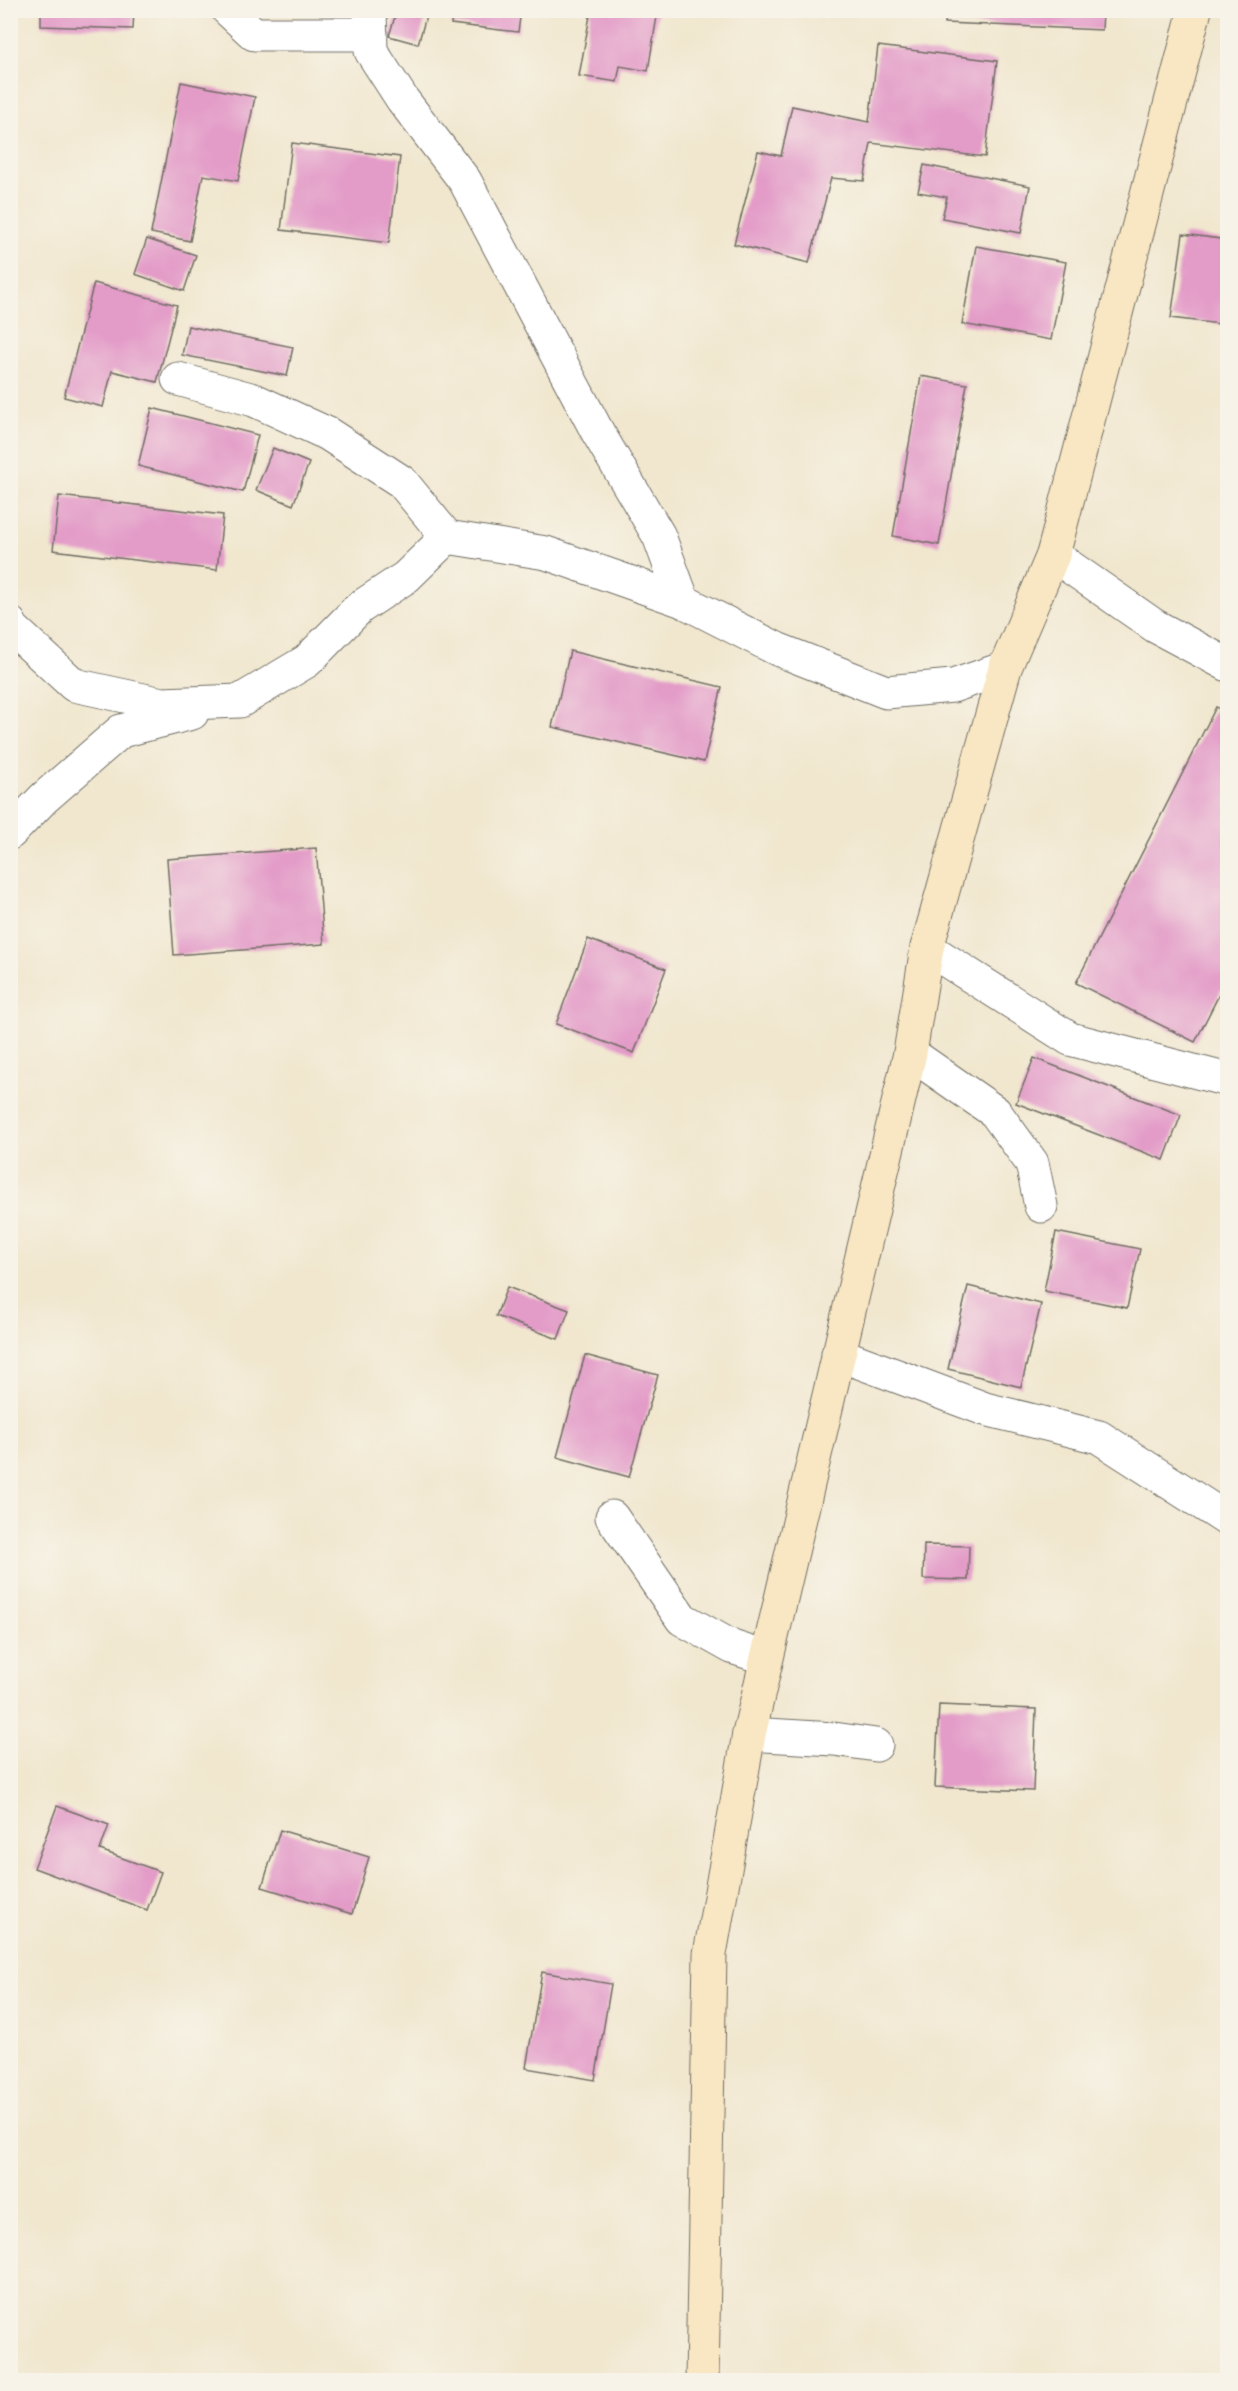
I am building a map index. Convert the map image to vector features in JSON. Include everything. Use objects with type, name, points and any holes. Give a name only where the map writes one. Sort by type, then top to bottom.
[{"type":"main road","points":[[702,2380],[710,1954],[748,1734],[910,1053],[927,948],[1005,668],[1053,555],[1195,10]]},
{"type":"street","points":[[228,10],[254,33],[370,22],[371,51],[402,99],[465,182],[597,430],[659,536],[683,601]]},
{"type":"street","points":[[178,379],[254,400],[328,434],[402,482],[447,537],[546,553],[683,601],[777,649],[886,692],[953,686],[1005,668]]},
{"type":"street","points":[[10,833],[44,798],[121,731],[240,701],[307,661],[359,608],[406,576],[447,537]]},
{"type":"street","points":[[1053,555],[1155,626],[1227,665]]},
{"type":"street","points":[[10,623],[12,628],[74,685],[162,704],[240,701]]},
{"type":"street","points":[[927,948],[1070,1039],[1227,1080]]},
{"type":"street","points":[[910,1053],[995,1112],[1032,1163],[1041,1206]]},
{"type":"street","points":[[838,1354],[985,1409],[1099,1437],[1227,1520]]},
{"type":"street","points":[[612,1517],[682,1619],[732,1647],[766,1658]]},
{"type":"street","points":[[748,1734],[834,1738],[876,1745]]},
{"type":"building","points":[[41,10],[134,10],[133,29],[41,26]]},
{"type":"building","points":[[397,10],[428,10],[418,44],[389,36]]},
{"type":"building","points":[[453,10],[521,10],[518,32],[451,24]]},
{"type":"building","points":[[591,10],[658,10],[648,71],[620,66],[617,82],[579,76]]},
{"type":"building","points":[[946,10],[1103,10],[1102,30],[945,23]]},
{"type":"building","points":[[878,46],[997,61],[985,157],[871,143],[864,181],[831,178],[809,263],[734,244],[758,151],[781,156],[792,106],[869,122]]},
{"type":"building","points":[[181,82],[255,97],[238,181],[203,175],[190,241],[151,233]]},
{"type":"building","points":[[292,143],[400,157],[389,243],[281,230]]},
{"type":"building","points":[[924,165],[1030,186],[1021,233],[942,218],[947,197],[918,192]]},
{"type":"building","points":[[1183,234],[1228,240],[1228,325],[1171,318]]},
{"type":"building","points":[[147,239],[196,255],[184,291],[135,274]]},
{"type":"building","points":[[976,246],[1066,262],[1051,340],[962,324]]},
{"type":"building","points":[[94,283],[177,305],[157,382],[112,371],[103,407],[64,397]]},
{"type":"building","points":[[188,326],[293,347],[287,376],[182,355]]},
{"type":"building","points":[[921,376],[967,384],[939,545],[893,536]]},
{"type":"building","points":[[152,408],[258,435],[243,492],[138,466]]},
{"type":"building","points":[[273,448],[309,463],[293,505],[256,490]]},
{"type":"building","points":[[59,496],[223,515],[217,570],[53,550]]},
{"type":"building","points":[[570,651],[722,687],[704,762],[552,727]]},
{"type":"building","points":[[1216,707],[1228,713],[1228,977],[1195,1042],[1076,983]]},
{"type":"building","points":[[316,848],[324,944],[174,955],[167,859]]},
{"type":"building","points":[[588,939],[666,969],[634,1053],[556,1024]]},
{"type":"building","points":[[1034,1058],[1181,1115],[1164,1160],[1016,1103]]},
{"type":"building","points":[[1056,1232],[1140,1249],[1127,1308],[1044,1291]]},
{"type":"building","points":[[968,1286],[1041,1304],[1021,1387],[948,1369]]},
{"type":"building","points":[[507,1287],[569,1310],[558,1339],[496,1316]]},
{"type":"building","points":[[585,1355],[658,1375],[629,1477],[557,1457]]},
{"type":"building","points":[[924,1545],[969,1546],[968,1580],[923,1579]]},
{"type":"building","points":[[939,1705],[1036,1709],[1033,1791],[935,1787]]},
{"type":"building","points":[[57,1806],[109,1825],[100,1850],[161,1872],[147,1910],[34,1868]]},
{"type":"building","points":[[280,1830],[369,1857],[352,1914],[262,1887]]},
{"type":"building","points":[[542,1972],[611,1984],[595,2080],[526,2068]]}]
